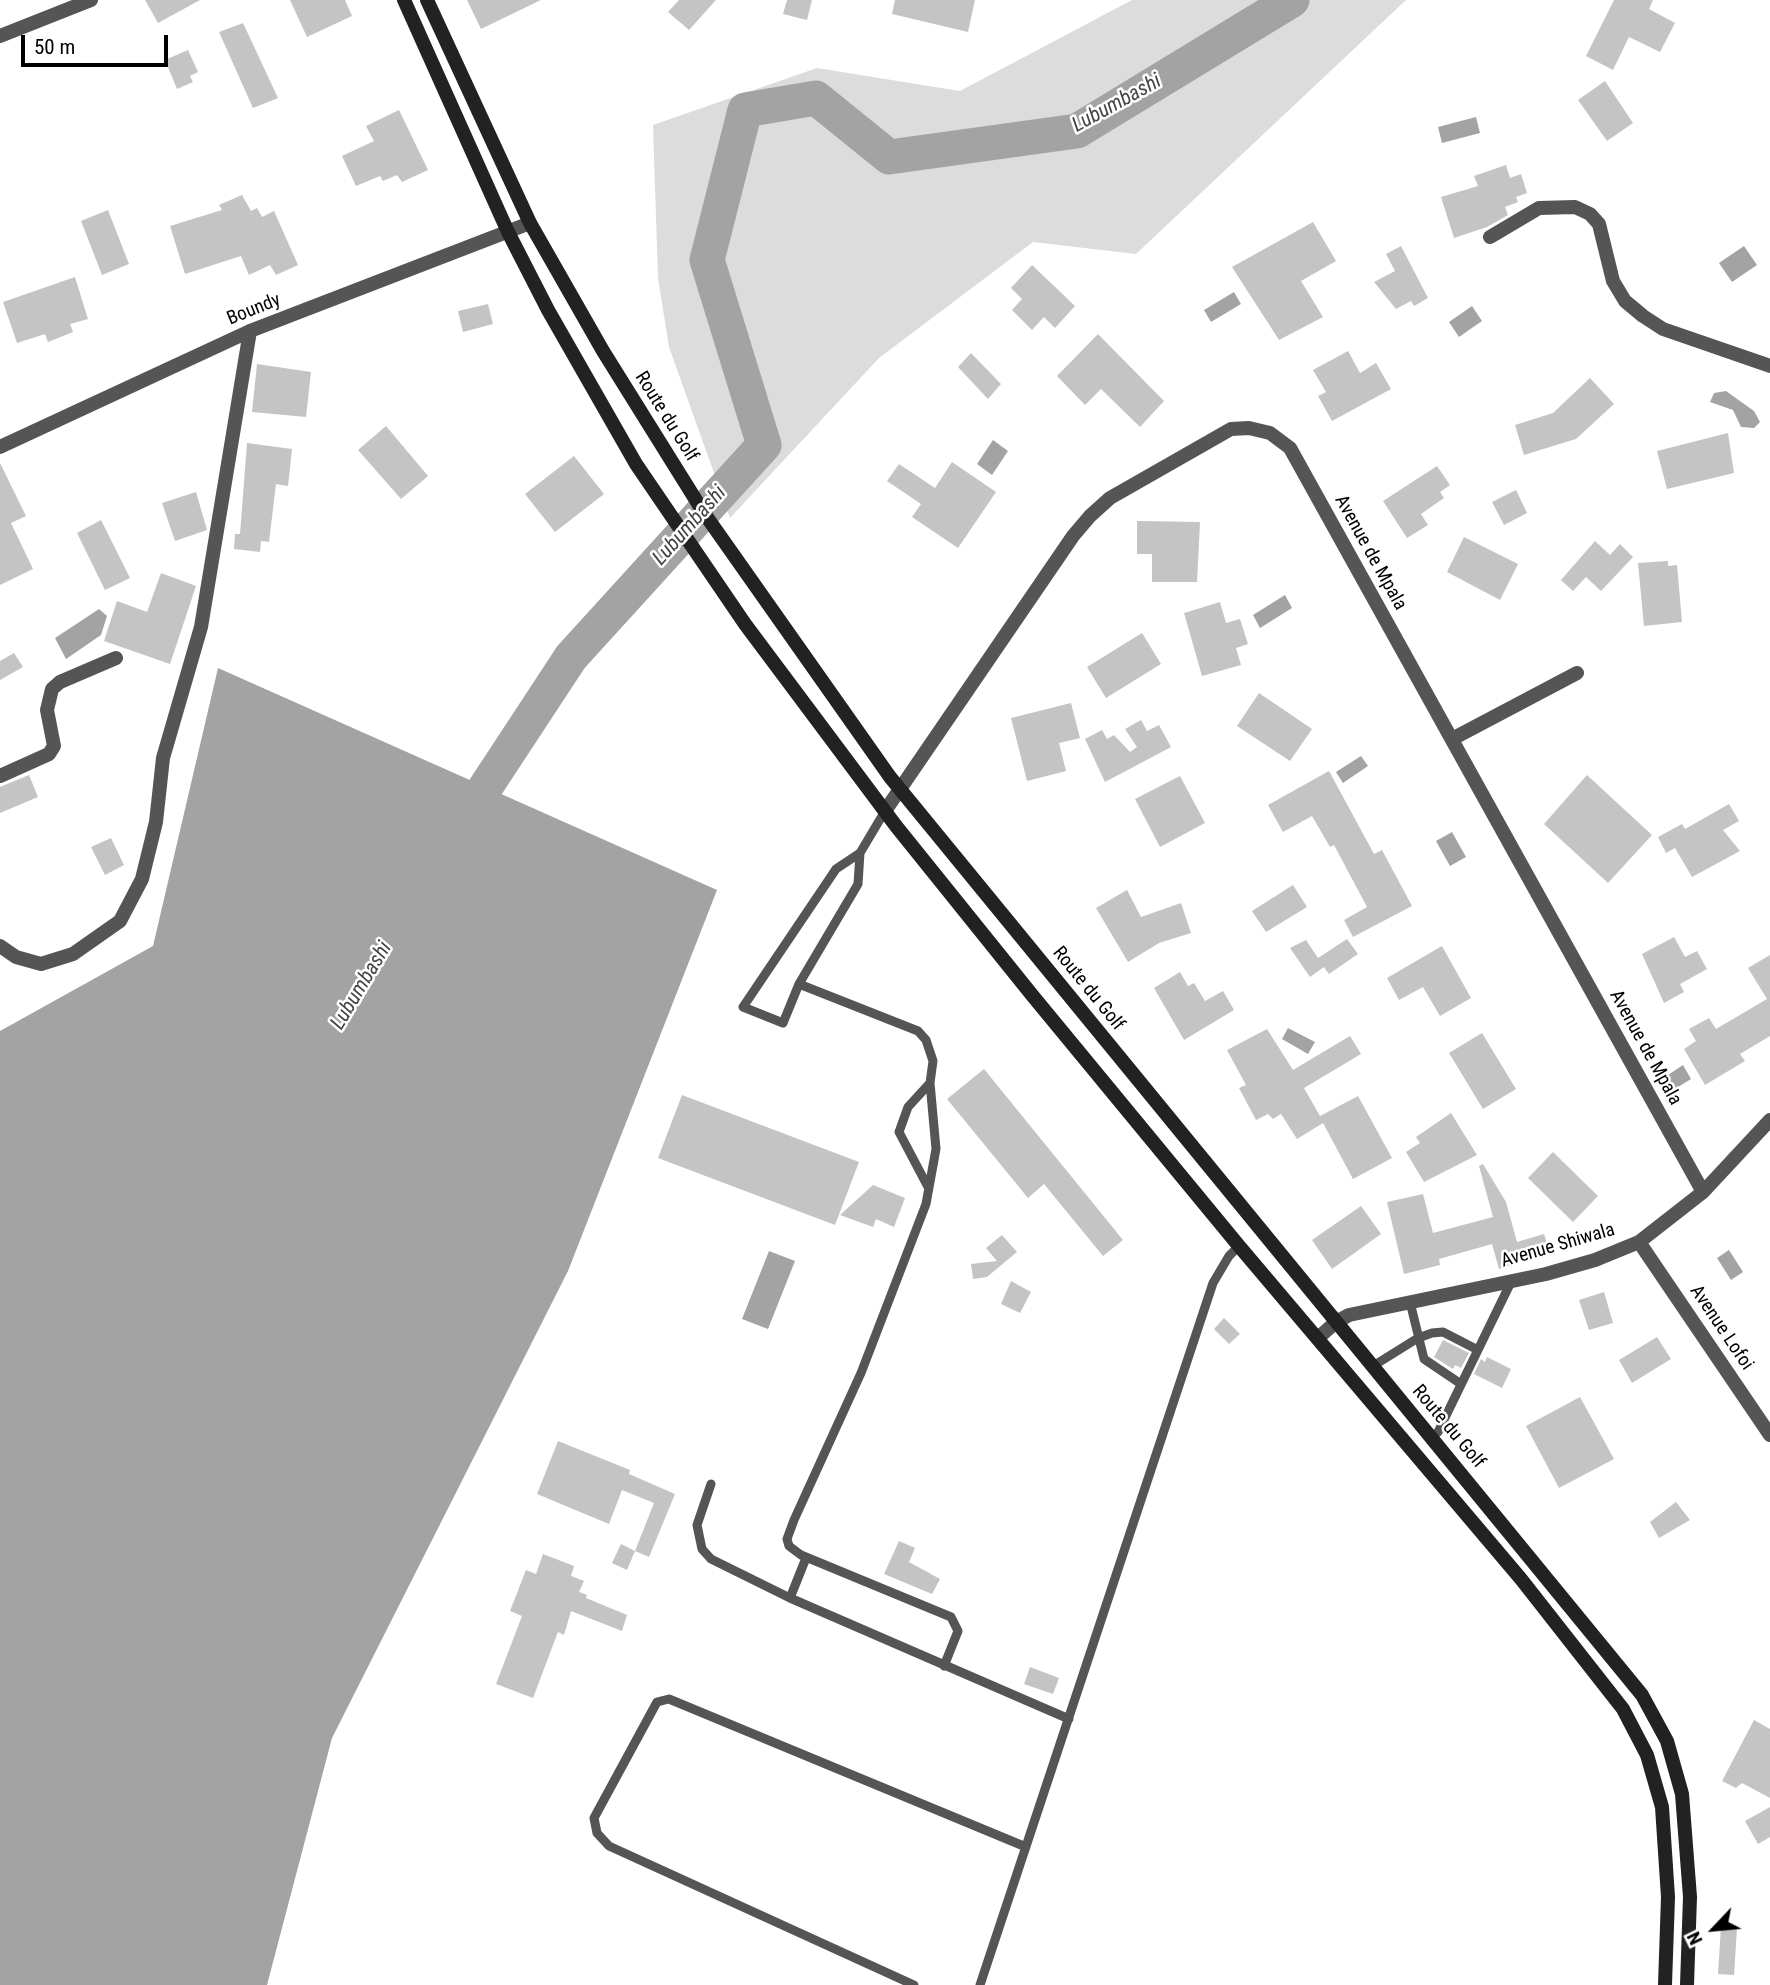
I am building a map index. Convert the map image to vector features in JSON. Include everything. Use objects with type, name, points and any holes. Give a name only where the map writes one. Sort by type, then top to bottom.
[{"type":"main road","points":[[404,0],[508,232],[597,398],[698,558],[885,811],[1239,1247],[1562,1629],[1623,1709],[1647,1755],[1659,1791],[1668,1897],[1665,1985]]},
{"type":"main road","name":"Route du Golf","points":[[427,0],[530,223],[603,351],[704,513],[899,789],[1643,1695],[1667,1741],[1679,1778],[1688,1835],[1690,1897],[1687,1985]]},
{"type":"main road","points":[[1239,1247],[1259,1230]]},
{"type":"street","points":[[0,36],[91,0]]},
{"type":"street","points":[[1490,237],[1539,208],[1575,207],[1590,214],[1599,224],[1613,281],[1634,309],[1663,329],[1770,366]]},
{"type":"street","name":"Boundy","points":[[0,447],[250,331],[530,223]]},
{"type":"street","points":[[0,946],[16,957],[41,964],[73,954],[120,921],[142,879],[156,822],[163,758],[201,627],[250,331]]},
{"type":"street","name":"Avenue de Mpala","points":[[885,811],[1073,536],[1090,516],[1110,498],[1231,429],[1249,428],[1270,433],[1290,448],[1703,1192]]},
{"type":"street","points":[[0,776],[49,754],[54,746],[47,710],[52,689],[60,682],[116,658]]},
{"type":"street","points":[[1451,739],[1577,673]]},
{"type":"street","name":"Avenue Shiwala","points":[[1318,1338],[1336,1322],[1362,1312],[1595,1260],[1639,1242],[1703,1192],[1770,1120]]},
{"type":"street","name":"Avenue Lofoi","points":[[1639,1242],[1770,1436]]},
{"type":"lane","points":[[860,853],[858,884],[799,984],[782,1023],[743,1007],[836,869],[860,853],[885,811]]},
{"type":"lane","points":[[799,984],[918,1031],[931,1049],[930,1083],[936,1149],[926,1204],[861,1373],[788,1539],[794,1551],[806,1558],[951,1617],[958,1631],[944,1666]]},
{"type":"lane","points":[[928,1187],[899,1132],[908,1107],[930,1083]]},
{"type":"lane","points":[[980,1985],[1213,1283],[1229,1256],[1239,1247]]},
{"type":"lane","points":[[1432,1437],[1438,1432],[1513,1280]]},
{"type":"lane","points":[[1410,1302],[1424,1359],[1461,1384]]},
{"type":"lane","points":[[1373,1366],[1418,1338],[1443,1332],[1478,1350]]},
{"type":"lane","points":[[711,1484],[697,1525],[702,1549],[721,1565],[790,1598],[1069,1719]]},
{"type":"lane","points":[[790,1598],[806,1558]]},
{"type":"lane","points":[[914,1985],[610,1846],[597,1833],[594,1818],[657,1702],[669,1699],[1026,1847]]},
{"type":"lane","points":[[1668,1897],[1690,1897]]},
{"type":"shaded area","points":[[1132,0],[1406,0],[1136,254],[1033,242],[879,358],[730,518],[669,347],[658,278],[653,125],[817,68],[960,91]]},
{"type":"water","points":[[1476,117],[1480,133],[1442,143],[1438,127]]},
{"type":"water","points":[[1744,246],[1757,265],[1732,282],[1719,263]]},
{"type":"water","points":[[1234,292],[1241,304],[1211,322],[1204,310]]},
{"type":"water","points":[[1472,306],[1482,321],[1459,337],[1449,322]]},
{"type":"water","points":[[1726,391],[1754,411],[1760,422],[1754,428],[1741,427],[1733,410],[1710,402],[1714,393]]},
{"type":"water","points":[[993,440],[1008,451],[992,475],[977,464]]},
{"type":"water","points":[[1285,595],[1292,608],[1260,628],[1253,615]]},
{"type":"water","points":[[99,609],[107,616],[101,635],[66,659],[55,638]]},
{"type":"water","points":[[218,668],[717,890],[568,1271],[332,1738],[267,1985],[0,1985],[0,1031],[153,946]]},
{"type":"water","points":[[1361,756],[1368,766],[1343,783],[1336,772]]},
{"type":"water","points":[[1452,832],[1466,857],[1450,866],[1436,841]]},
{"type":"water","points":[[1288,1028],[1315,1042],[1308,1054],[1282,1039]]},
{"type":"water","points":[[1683,1065],[1691,1079],[1670,1092],[1662,1079]]},
{"type":"water","points":[[1729,1250],[1743,1272],[1731,1280],[1717,1258]]},
{"type":"water","points":[[769,1251],[795,1261],[768,1329],[742,1319]]},
{"type":"building","points":[[145,0],[200,0],[158,23]]},
{"type":"building","points":[[290,0],[345,0],[352,16],[307,37]]},
{"type":"building","points":[[467,0],[541,0],[481,29]]},
{"type":"building","points":[[679,0],[716,0],[689,30],[668,12]]},
{"type":"building","points":[[787,0],[812,0],[807,20],[783,14]]},
{"type":"building","points":[[895,0],[975,0],[968,32],[892,14]]},
{"type":"building","points":[[1614,0],[1653,0],[1649,9],[1675,23],[1660,52],[1629,37],[1613,70],[1586,56]]},
{"type":"building","points":[[243,23],[278,98],[253,108],[219,32]]},
{"type":"building","points":[[188,50],[198,72],[190,76],[193,82],[177,89],[165,60]]},
{"type":"building","points":[[1605,81],[1633,123],[1607,141],[1578,100]]},
{"type":"building","points":[[399,110],[428,170],[402,182],[397,175],[383,181],[380,176],[356,186],[342,156],[374,141],[366,126]]},
{"type":"building","points":[[1506,165],[1510,178],[1521,174],[1527,193],[1516,197],[1518,202],[1505,207],[1508,215],[1487,227],[1454,238],[1441,197],[1478,186],[1474,176]]},
{"type":"building","points":[[242,195],[251,211],[257,208],[262,217],[274,211],[298,265],[276,275],[270,265],[249,275],[241,256],[185,274],[170,226],[222,210],[219,205]]},
{"type":"building","points":[[108,210],[129,264],[102,275],[81,221]]},
{"type":"building","points":[[1313,222],[1336,261],[1301,281],[1323,317],[1279,340],[1232,267]]},
{"type":"building","points":[[1401,246],[1428,298],[1414,306],[1411,301],[1396,309],[1374,282],[1395,271],[1386,254]]},
{"type":"building","points":[[1032,265],[1075,306],[1055,328],[1044,317],[1032,330],[1012,310],[1022,299],[1011,288]]},
{"type":"building","points":[[75,277],[88,319],[70,324],[73,332],[48,342],[45,334],[17,343],[3,302]]},
{"type":"building","points":[[488,304],[493,324],[463,332],[458,311]]},
{"type":"building","points":[[1098,334],[1164,401],[1140,427],[1101,389],[1085,405],[1057,376]]},
{"type":"building","points":[[1348,351],[1360,373],[1376,363],[1391,389],[1332,421],[1318,396],[1326,392],[1313,370]]},
{"type":"building","points":[[971,353],[1001,384],[988,399],[958,367]]},
{"type":"building","points":[[257,364],[311,372],[306,417],[252,412]]},
{"type":"building","points":[[1590,378],[1614,404],[1576,439],[1524,455],[1515,425],[1553,413]]},
{"type":"building","points":[[386,426],[428,476],[401,499],[358,450]]},
{"type":"building","points":[[1728,433],[1734,473],[1667,489],[1657,451]]},
{"type":"building","points":[[247,443],[292,449],[288,486],[276,484],[269,542],[261,541],[260,552],[234,549],[235,534],[240,534]]},
{"type":"building","points":[[574,456],[604,494],[555,532],[525,494]]},
{"type":"building","points":[[952,462],[996,492],[958,548],[912,517],[921,504],[887,481],[899,464],[935,488]]},
{"type":"building","points":[[0,463],[26,516],[11,523],[33,569],[0,585]]},
{"type":"building","points":[[1437,466],[1450,485],[1440,492],[1444,498],[1421,514],[1428,525],[1407,538],[1383,501]]},
{"type":"building","points":[[1516,490],[1527,513],[1504,525],[1492,502]]},
{"type":"building","points":[[196,492],[207,530],[175,541],[162,503]]},
{"type":"building","points":[[101,520],[130,578],[105,590],[77,533]]},
{"type":"building","points":[[1137,521],[1200,522],[1197,582],[1152,582],[1152,554],[1137,554]]},
{"type":"building","points":[[1464,537],[1518,564],[1500,600],[1447,572]]},
{"type":"building","points":[[1595,541],[1610,555],[1620,544],[1633,557],[1601,591],[1586,577],[1573,591],[1561,580]]},
{"type":"building","points":[[1668,561],[1668,566],[1677,565],[1682,622],[1644,626],[1638,563]]},
{"type":"building","points":[[161,573],[196,586],[170,664],[104,641],[117,601],[147,612]]},
{"type":"building","points":[[1220,602],[1226,623],[1240,619],[1248,644],[1236,648],[1241,665],[1202,676],[1184,613]]},
{"type":"building","points":[[1142,633],[1161,664],[1106,698],[1087,667]]},
{"type":"building","points":[[14,653],[23,667],[0,680],[0,661]]},
{"type":"building","points":[[1259,693],[1312,729],[1290,761],[1237,726]]},
{"type":"building","points":[[1071,703],[1080,738],[1059,743],[1066,771],[1027,781],[1011,718]]},
{"type":"building","points":[[1141,720],[1147,731],[1159,725],[1171,747],[1105,782],[1085,739],[1102,730],[1107,739],[1114,735],[1130,752],[1137,747],[1125,729]]},
{"type":"building","points":[[1329,771],[1374,854],[1382,850],[1412,906],[1353,937],[1344,920],[1367,907],[1334,845],[1330,847],[1312,816],[1283,832],[1268,805]]},
{"type":"building","points":[[29,775],[38,797],[0,813],[0,787]]},
{"type":"building","points":[[1587,775],[1652,835],[1608,883],[1544,824]]},
{"type":"building","points":[[1180,776],[1205,823],[1160,847],[1135,799]]},
{"type":"building","points":[[1729,804],[1739,821],[1723,830],[1740,851],[1692,877],[1675,848],[1666,853],[1658,837],[1682,824],[1685,829]]},
{"type":"building","points":[[111,838],[124,865],[105,875],[91,847]]},
{"type":"building","points":[[1293,885],[1307,907],[1266,932],[1252,911]]},
{"type":"building","points":[[1127,890],[1141,917],[1181,903],[1191,933],[1159,943],[1128,962],[1096,908]]},
{"type":"building","points":[[1674,937],[1685,957],[1697,951],[1707,969],[1680,984],[1684,992],[1664,1003],[1642,954]]},
{"type":"building","points":[[1347,939],[1358,954],[1329,974],[1324,967],[1310,977],[1290,948],[1306,940],[1318,958]]},
{"type":"building","points":[[1442,946],[1471,998],[1440,1016],[1423,987],[1399,1000],[1387,978]]},
{"type":"building","points":[[1770,955],[1770,1036],[1740,1054],[1745,1061],[1705,1085],[1684,1049],[1696,1041],[1689,1029],[1709,1018],[1716,1029],[1767,999],[1748,968]]},
{"type":"building","points":[[1180,972],[1188,986],[1194,983],[1205,1001],[1223,991],[1234,1010],[1184,1040],[1154,988]]},
{"type":"building","points":[[1267,1029],[1293,1070],[1350,1036],[1361,1054],[1304,1088],[1320,1116],[1358,1096],[1392,1158],[1353,1179],[1323,1123],[1297,1139],[1281,1114],[1273,1119],[1268,1114],[1256,1120],[1239,1088],[1246,1085],[1227,1050]]},
{"type":"building","points":[[1482,1033],[1516,1089],[1483,1109],[1449,1053]]},
{"type":"building","points":[[984,1069],[1123,1240],[1103,1256],[1044,1184],[1028,1198],[947,1099]]},
{"type":"building","points":[[682,1095],[859,1162],[835,1225],[658,1158]]},
{"type":"building","points":[[1451,1113],[1477,1155],[1424,1182],[1406,1152],[1420,1143],[1416,1137]]},
{"type":"building","points":[[1553,1152],[1598,1196],[1573,1222],[1528,1178]]},
{"type":"building","points":[[1483,1164],[1506,1202],[1517,1242],[1544,1234],[1550,1252],[1499,1269],[1492,1244],[1439,1259],[1440,1265],[1404,1274],[1387,1202],[1423,1194],[1433,1233],[1493,1217],[1479,1166]]},
{"type":"building","points":[[873,1185],[905,1198],[894,1227],[876,1219],[873,1227],[840,1215]]},
{"type":"building","points":[[1361,1206],[1381,1234],[1332,1269],[1312,1240]]},
{"type":"building","points":[[1002,1235],[1017,1252],[987,1277],[973,1279],[971,1264],[997,1261],[986,1248]]},
{"type":"building","points":[[1011,1281],[1031,1292],[1020,1313],[1001,1304]]},
{"type":"building","points":[[1604,1292],[1613,1323],[1589,1330],[1579,1300]]},
{"type":"building","points":[[1224,1318],[1240,1334],[1229,1344],[1214,1329]]},
{"type":"building","points":[[1657,1337],[1671,1359],[1632,1383],[1619,1360]]},
{"type":"building","points":[[1443,1340],[1469,1353],[1461,1368],[1455,1365],[1453,1369],[1434,1357]]},
{"type":"building","points":[[1487,1357],[1511,1369],[1502,1388],[1474,1374],[1481,1359],[1485,1362]]},
{"type":"building","points":[[1580,1397],[1614,1459],[1559,1488],[1526,1426]]},
{"type":"building","points":[[558,1441],[630,1470],[629,1474],[675,1494],[649,1557],[635,1551],[654,1503],[622,1490],[609,1524],[537,1494]]},
{"type":"building","points":[[1676,1502],[1690,1520],[1659,1538],[1650,1522]]},
{"type":"building","points":[[899,1541],[915,1548],[909,1562],[940,1579],[932,1594],[884,1574]]},
{"type":"building","points":[[621,1544],[635,1551],[627,1570],[612,1563]]},
{"type":"building","points":[[543,1554],[574,1566],[571,1576],[584,1581],[579,1592],[587,1595],[586,1598],[627,1615],[622,1631],[571,1611],[564,1635],[558,1632],[533,1698],[496,1684],[522,1616],[510,1611],[526,1570],[536,1574]]},
{"type":"building","points":[[1030,1667],[1059,1678],[1053,1694],[1024,1684]]},
{"type":"building","points":[[1754,1720],[1770,1729],[1770,1798],[1742,1783],[1736,1788],[1722,1781]]},
{"type":"building","points":[[1770,1807],[1770,1837],[1758,1844],[1745,1821]]},
{"type":"building","points":[[1721,1927],[1737,1928],[1734,1975],[1718,1974]]},
{"type":"waterway","name":"Lubumbashi","points":[[460,826],[571,657],[764,445],[707,260],[745,110],[816,98],[889,157],[1077,131],[1292,0]]}]
